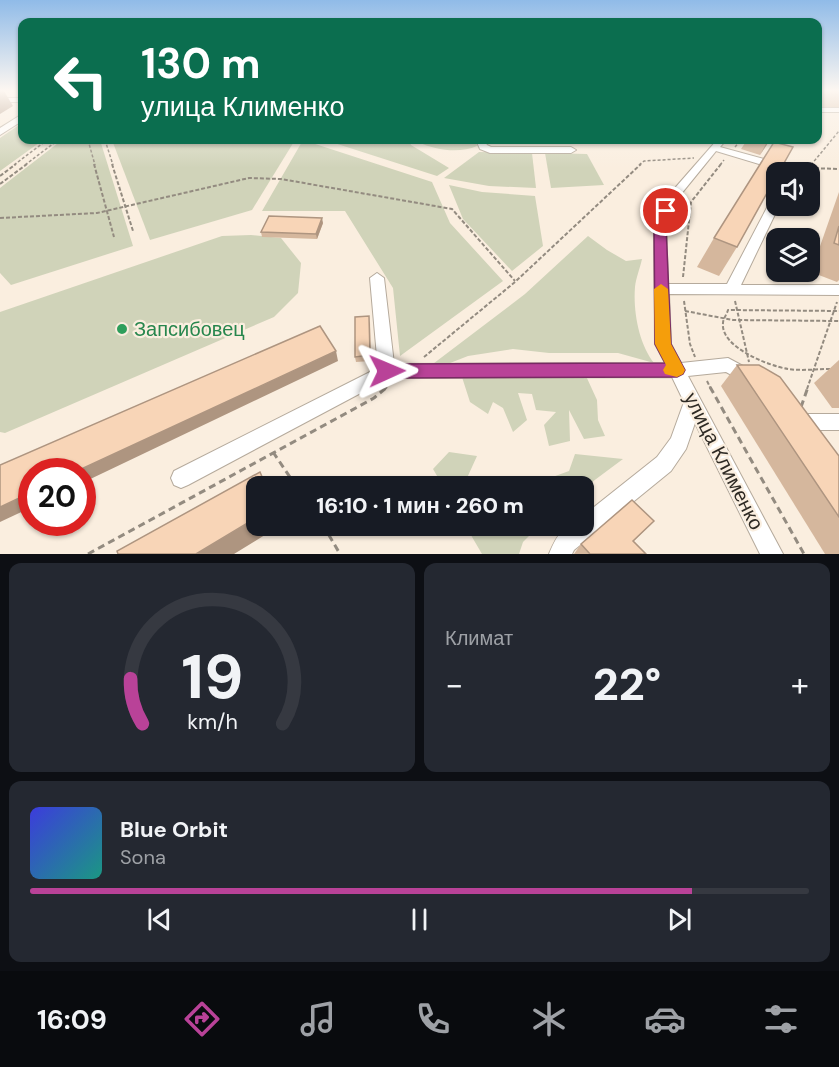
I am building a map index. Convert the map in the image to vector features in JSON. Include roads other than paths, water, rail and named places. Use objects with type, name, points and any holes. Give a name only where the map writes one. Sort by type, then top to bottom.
[{"type":"street","points":[[0,132],[18,121]]},
{"type":"street","points":[[482,144],[490,150],[571,150]]},
{"type":"street","points":[[714,149],[766,163],[779,144]]},
{"type":"street","name":"улица Клименко","points":[[714,149],[672,198],[660,225],[663,344],[772,554]]},
{"type":"street","points":[[732,289],[768,216]]},
{"type":"street","points":[[376,278],[387,371]]},
{"type":"street","points":[[661,289],[839,290]]},
{"type":"street","points":[[181,478],[387,371],[677,370],[728,364],[760,384]]},
{"type":"street","points":[[560,554],[566,542],[664,464],[679,443],[693,401]]},
{"type":"street","points":[[809,440],[793,417],[839,422]]},
{"type":"place","name":"Запсибовец","points":[[122,329]]}]
